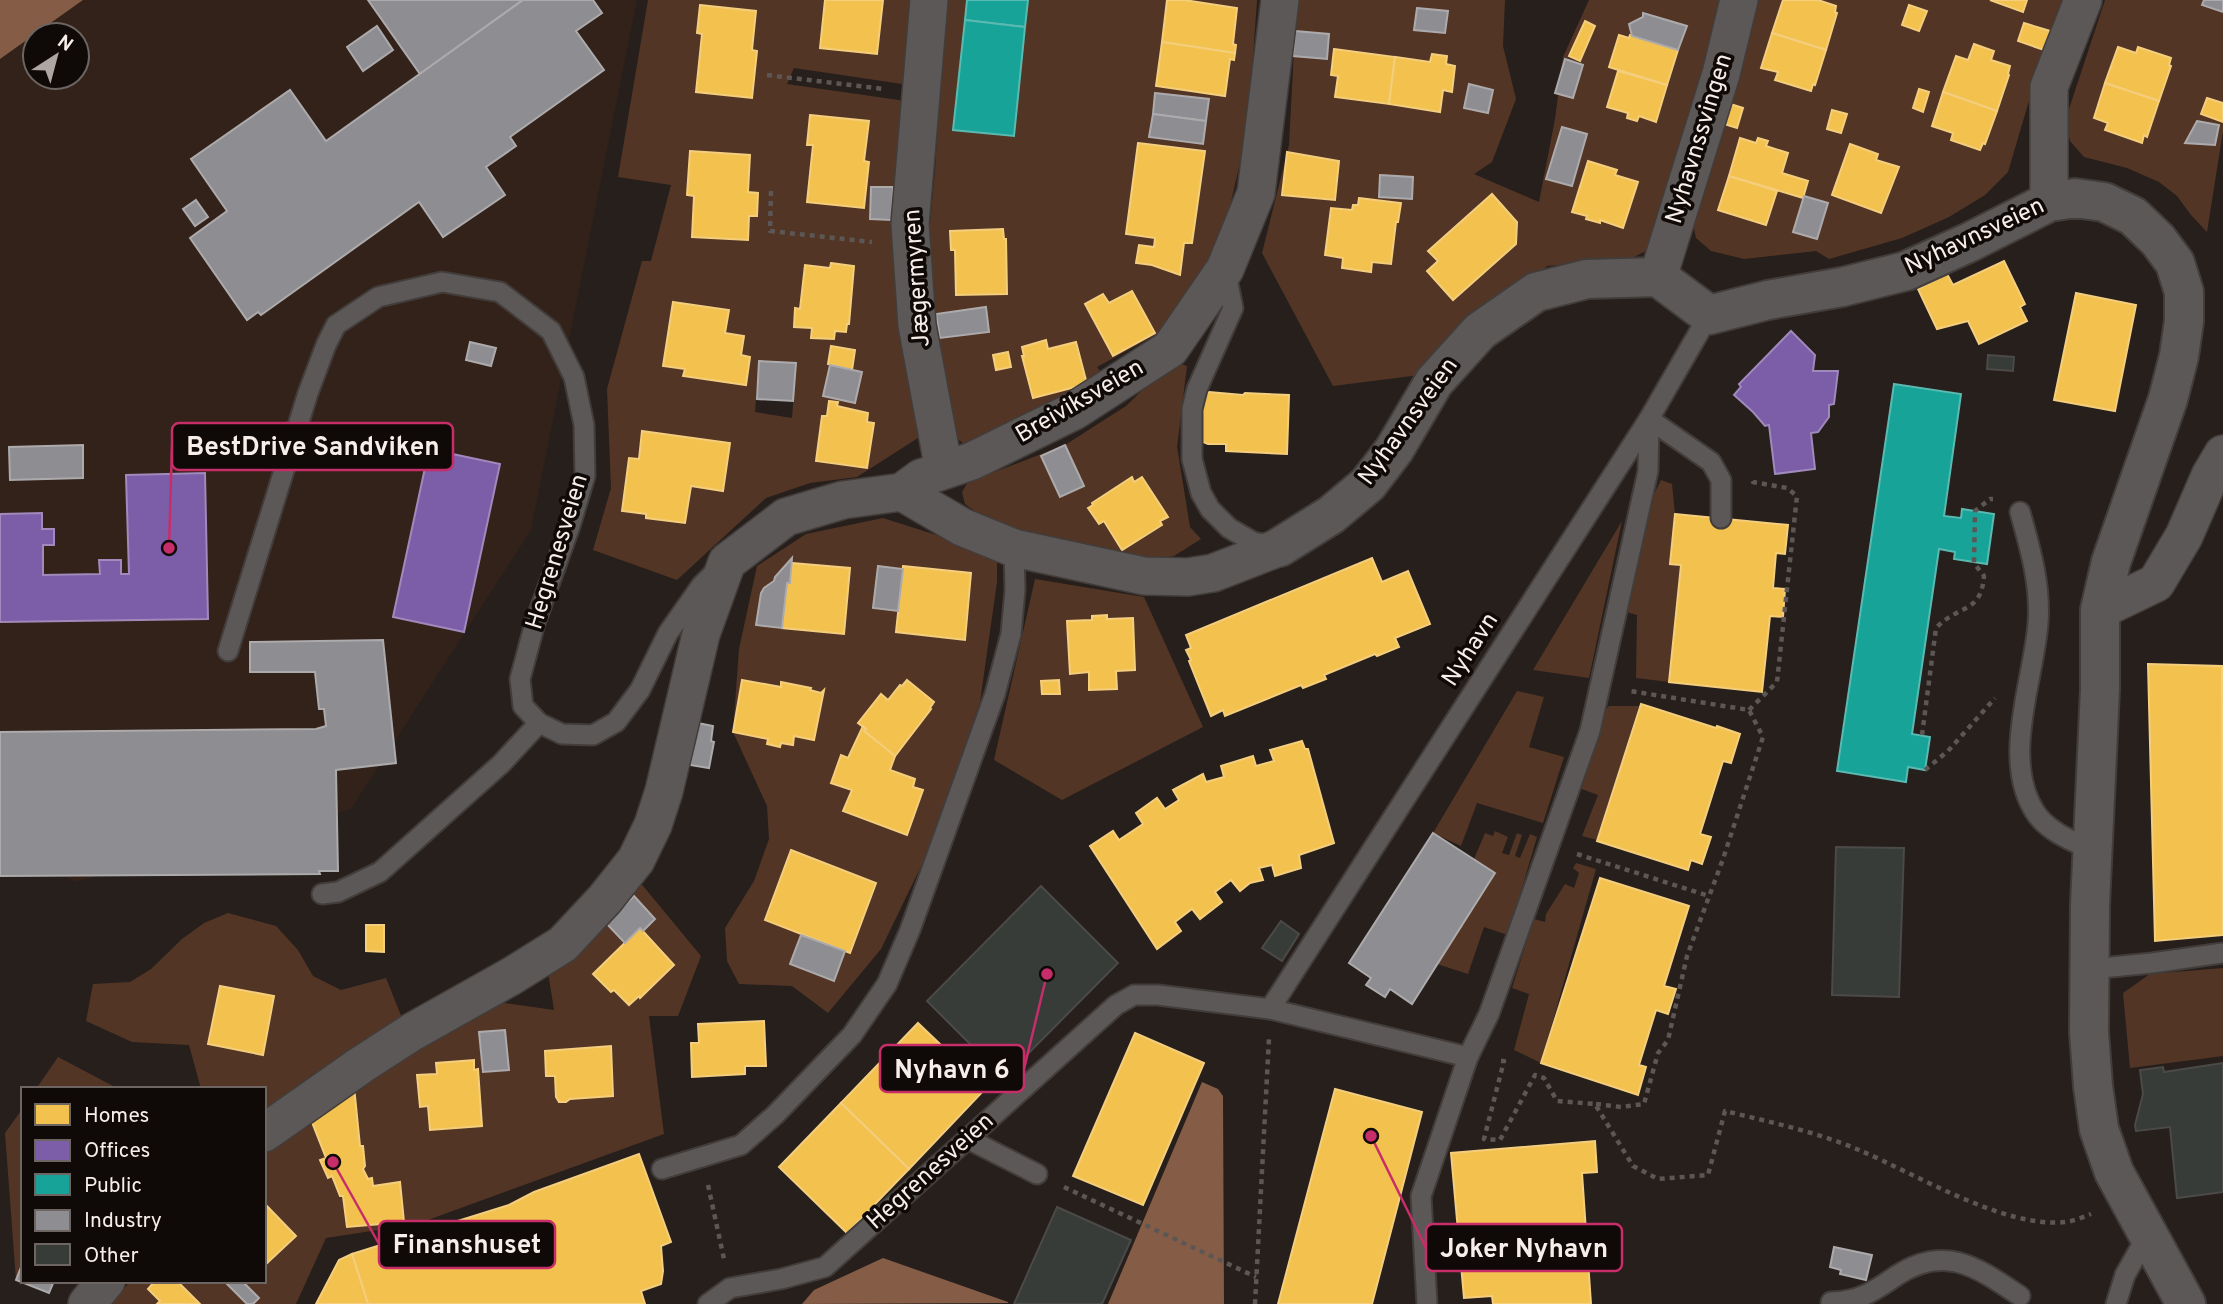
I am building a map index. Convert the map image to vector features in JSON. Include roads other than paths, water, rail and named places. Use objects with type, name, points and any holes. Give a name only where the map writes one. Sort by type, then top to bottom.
[{"type":"street","name":"Jægermyren","points":[[929,0],[910,224],[917,325],[944,470]]},
{"type":"street","name":"Breiviksveien","points":[[902,492],[921,478],[972,461],[1074,411],[1170,349],[1226,269],[1256,193],[1280,0]]},
{"type":"street","name":"Nyhavnssvingen","points":[[1658,277],[1721,74],[1739,0]]},
{"type":"street","points":[[2049,202],[2049,87],[2083,0]]},
{"type":"street","name":"Nyhavnsveien","points":[[1709,315],[1906,271],[2049,202],[2075,198],[2104,202],[2133,216],[2158,240],[2175,263],[2185,292],[2179,356],[2168,399],[2111,562],[2100,610],[2089,1032],[2092,1086],[2099,1129],[2114,1172],[2186,1304]]},
{"type":"street","points":[[1658,277],[1709,315]]},
{"type":"street","name":"Nyhavnsveien","points":[[1280,547],[1331,515],[1368,484],[1394,450],[1434,382],[1480,331],[1536,292],[1587,279],[1658,277]]},
{"type":"street","points":[[2100,610],[2156,583],[2184,537],[2210,476],[2223,454]]},
{"type":"street","points":[[266,1132],[412,1032],[563,944],[605,899],[636,860],[653,825],[664,791],[701,634],[727,562],[786,517],[842,500],[902,492],[962,527],[1014,548],[1144,576],[1188,577],[1213,573],[1280,547]]},
{"type":"street","points":[[87,1304],[104,1283]]},
{"type":"lane","points":[[1226,269],[1233,308],[1197,388],[1192,409],[1192,460],[1195,478],[1210,509],[1228,528],[1253,541],[1280,547]]},
{"type":"lane","name":"Hegrenesveien","points":[[228,651],[308,393],[336,325],[378,297],[442,282],[500,292],[551,331],[573,377],[584,425],[584,476],[520,679],[523,705],[539,723]]},
{"type":"lane","name":"Nyhavn","points":[[1270,1009],[1649,419],[1709,315]]},
{"type":"lane","points":[[1649,419],[1711,463],[1721,480],[1721,519]]},
{"type":"lane","points":[[1427,1304],[1421,1196],[1468,1057],[1497,990],[1590,731],[1648,471],[1649,419]]},
{"type":"lane","points":[[2020,512],[2031,552],[2038,600],[2038,623],[2021,729],[2023,780],[2035,813],[2066,838],[2092,850]]},
{"type":"lane","points":[[662,1169],[741,1145],[775,1115],[852,1035],[887,984],[910,930],[995,694],[1011,634],[1015,590],[1014,548]]},
{"type":"lane","points":[[322,894],[338,892],[380,872],[501,764],[539,723],[562,734],[593,735],[616,722],[640,690],[668,633],[701,586],[727,562]]},
{"type":"lane","points":[[2091,969],[2223,953]]},
{"type":"lane","name":"Hegrenesveien","points":[[708,1304],[730,1287],[781,1279],[825,1267],[1116,1005],[1134,995],[1158,995],[1270,1009],[1468,1057]]},
{"type":"lane","points":[[968,1139],[1037,1174]]},
{"type":"lane","points":[[2116,1304],[2125,1275],[2147,1236]]},
{"type":"lane","points":[[1831,1302],[1851,1301],[1871,1294],[1917,1264],[1934,1260],[1953,1261],[1977,1268],[2024,1301]]},
{"type":"place","name":"BestDrive Sandviken","points":[[169,548]]},
{"type":"place","name":"Nyhavn 6","points":[[1047,974]]},
{"type":"place","name":"Joker Nyhavn","points":[[1371,1136]]},
{"type":"place","name":"Finanshuset","points":[[333,1162]]}]
